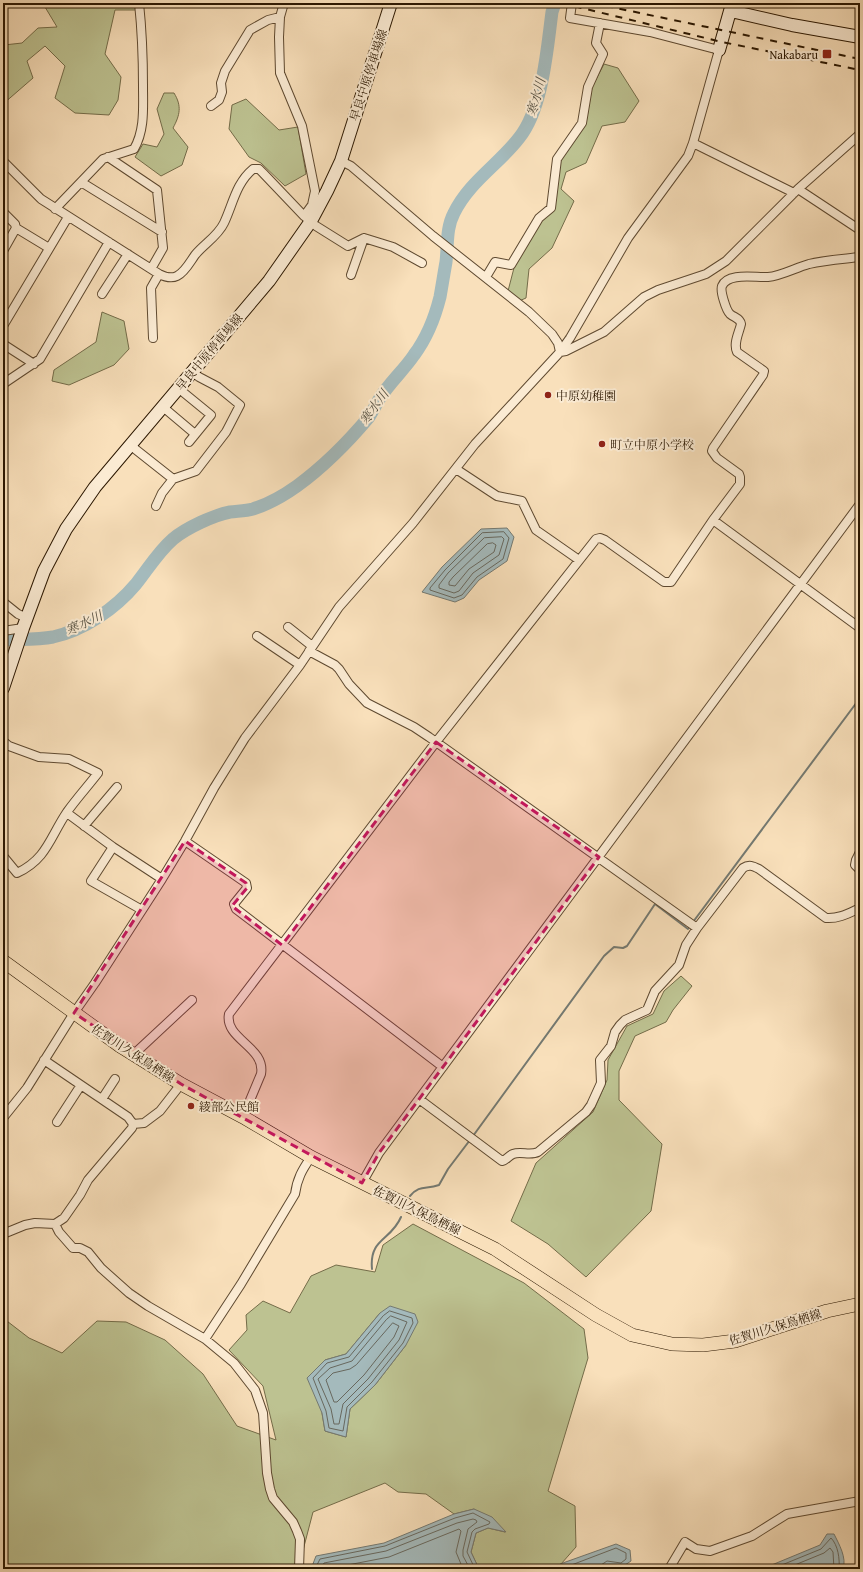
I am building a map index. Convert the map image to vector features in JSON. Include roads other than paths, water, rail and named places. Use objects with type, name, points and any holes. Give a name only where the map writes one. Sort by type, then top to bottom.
[{"type":"main road","name":"早良中原停車場線","points":[[3,688],[44,571],[66,529],[95,487],[269,281],[307,218],[327,191],[341,161],[391,3]]},
{"type":"main road","points":[[719,50],[732,7],[792,25],[860,37]]},
{"type":"main road","name":"佐賀川久保鳥栖線","points":[[3,961],[133,1055],[181,1084],[243,1117],[311,1157],[495,1249],[596,1315],[632,1335],[672,1344],[703,1345],[729,1342],[827,1311],[860,1304]]},
{"type":"street","points":[[55,209],[103,159],[134,149],[139,140],[143,121],[143,44],[139,3]]},
{"type":"street","points":[[284,3],[280,17],[280,73],[302,126],[315,191],[307,218]]},
{"type":"street","points":[[3,1118],[26,1088],[162,879],[214,788],[245,738],[300,665],[340,607],[413,524],[490,426],[560,352],[570,338],[628,238],[688,156],[719,50],[650,32],[570,18],[572,3]]},
{"type":"street","points":[[211,106],[219,100],[222,92],[221,83],[225,71],[250,30],[268,20],[280,17]]},
{"type":"street","points":[[486,277],[495,262],[511,265],[539,218],[551,208],[556,159],[582,123],[588,87],[603,54],[596,43],[600,23]]},
{"type":"street","points":[[560,352],[566,351],[604,332],[644,297],[658,290],[706,274],[726,261],[796,191],[860,134]]},
{"type":"street","points":[[693,143],[796,191],[860,230]]},
{"type":"street","points":[[108,157],[157,190],[163,248],[152,270]]},
{"type":"street","points":[[3,161],[30,190],[55,209],[159,274],[172,277],[178,275],[186,268],[200,249],[216,234],[224,223],[234,195],[248,173],[253,169],[259,169],[263,172],[316,226],[348,246],[364,238],[393,247],[422,263]]},
{"type":"street","points":[[341,161],[350,166],[462,260],[486,277],[529,312],[552,334],[558,343],[560,352]]},
{"type":"street","points":[[81,182],[162,232]]},
{"type":"street","points":[[3,212],[15,224],[16,228],[49,248]]},
{"type":"street","points":[[3,326],[68,217]]},
{"type":"street","points":[[3,251],[16,228]]},
{"type":"street","points":[[350,275],[364,238]]},
{"type":"street","points":[[3,384],[34,364],[45,353],[109,242]]},
{"type":"street","points":[[102,294],[128,254]]},
{"type":"street","points":[[243,1117],[263,1067],[255,1052],[233,1031],[228,1018],[229,1014],[436,742],[579,560],[596,539],[600,538],[606,540],[664,582],[671,582],[713,520],[736,490],[740,480],[739,474],[712,451],[764,371],[737,352],[735,348],[741,324],[739,319],[731,315],[726,308],[721,288],[723,284],[738,276],[769,277],[810,264],[860,257]]},
{"type":"street","points":[[153,338],[151,288],[159,274]]},
{"type":"street","points":[[3,344],[34,364]]},
{"type":"street","points":[[156,506],[162,493],[173,479],[196,471],[226,432],[240,405],[218,387],[192,372]]},
{"type":"street","points":[[178,388],[211,415],[188,442]]},
{"type":"street","points":[[163,407],[195,434]]},
{"type":"street","points":[[130,445],[173,479]]},
{"type":"street","points":[[456,469],[497,496],[522,501],[536,530],[579,560]]},
{"type":"street","points":[[362,1183],[379,1154],[419,1099],[860,504]]},
{"type":"street","points":[[713,520],[860,628]]},
{"type":"street","points":[[3,602],[18,614],[25,623],[3,631]]},
{"type":"street","points":[[288,627],[311,648],[335,665],[349,684],[367,703],[414,727],[697,928]]},
{"type":"street","points":[[257,636],[300,665]]},
{"type":"street","points":[[3,741],[9,746],[39,757],[69,759],[98,773],[67,813],[45,851],[29,868],[17,873],[3,856]]},
{"type":"street","points":[[84,826],[117,787]]},
{"type":"street","points":[[67,813],[113,847],[162,879]]},
{"type":"street","points":[[185,841],[246,883],[247,888],[234,904],[236,909],[442,1068]]},
{"type":"street","points":[[113,847],[91,881],[142,910]]},
{"type":"street","points":[[860,852],[855,865],[860,870]]},
{"type":"street","points":[[419,1099],[502,1161],[506,1160],[512,1154],[533,1154],[538,1152],[586,1112],[591,1105],[601,1082],[600,1060],[611,1046],[615,1032],[625,1020],[647,1010],[655,991],[679,965],[686,945],[697,928],[743,868],[748,865],[752,865],[759,869],[826,918],[842,916],[860,908]]},
{"type":"street","points":[[133,1055],[192,1000]]},
{"type":"street","points":[[44,1060],[128,1117],[133,1124]]},
{"type":"street","points":[[102,1099],[115,1079]]},
{"type":"street","points":[[133,1124],[144,1123],[160,1112],[181,1084]]},
{"type":"street","points":[[57,1122],[81,1085]]},
{"type":"street","points":[[3,1234],[25,1225],[35,1223],[55,1224],[64,1218],[80,1195],[88,1180],[132,1128],[133,1124]]},
{"type":"street","points":[[205,1339],[241,1284],[295,1194],[299,1176],[311,1157]]},
{"type":"street","points":[[55,1224],[59,1232],[73,1248],[80,1248],[88,1252],[100,1268],[129,1293],[148,1306],[205,1339],[234,1363],[255,1390],[260,1402],[265,1426],[267,1473],[270,1489],[273,1498],[293,1522],[300,1539],[298,1569]]},
{"type":"street","points":[[669,1569],[685,1542],[696,1549],[710,1552],[752,1536],[787,1514],[860,1501]]},
{"type":"water","points":[[507,528],[514,537],[507,561],[479,580],[464,598],[455,602],[422,592],[442,567],[481,529]]},
{"type":"water","points":[[390,1306],[415,1314],[418,1322],[406,1345],[375,1385],[350,1409],[346,1437],[325,1431],[322,1413],[307,1378],[325,1360],[346,1354],[380,1313]]},
{"type":"water","points":[[474,1509],[492,1517],[506,1532],[488,1528],[476,1533],[471,1552],[479,1569],[311,1569],[316,1556],[384,1543],[454,1514]]},
{"type":"water","points":[[827,1534],[834,1534],[838,1542],[844,1560],[843,1569],[762,1569],[820,1545]]},
{"type":"water","points":[[616,1544],[630,1550],[631,1561],[622,1567],[608,1565],[601,1569],[555,1569],[560,1564]]},
{"type":"waterway","name":"寒水川","points":[[3,640],[53,637],[65,634],[87,624],[119,602],[173,539],[193,526],[208,519],[230,512],[253,509],[265,505],[281,496],[297,486],[335,454],[369,417],[384,392],[418,349],[430,328],[440,297],[446,262],[448,231],[454,213],[468,192],[519,138],[534,111],[543,78],[552,12],[555,3]]},
{"type":"waterway","points":[[693,922],[860,698]]},
{"type":"waterway","points":[[473,1136],[604,956],[614,947],[623,948],[627,946],[655,904],[688,929],[691,925]]},
{"type":"waterway","points":[[410,1196],[417,1190],[439,1185],[448,1169],[470,1140]]},
{"type":"waterway","points":[[372,1269],[372,1259],[377,1245],[392,1231],[401,1217]]},
{"type":"railway","points":[[561,3],[722,42],[860,70]]},
{"type":"railway","points":[[592,3],[860,59]]},
{"type":"place","name":"Nakabaru","points":[[827,54]]},
{"type":"place","name":"中原幼稚園","points":[[548,395]]},
{"type":"place","name":"町立中原小学校","points":[[602,444]]},
{"type":"place","name":"綾部公民館","points":[[191,1106]]}]
